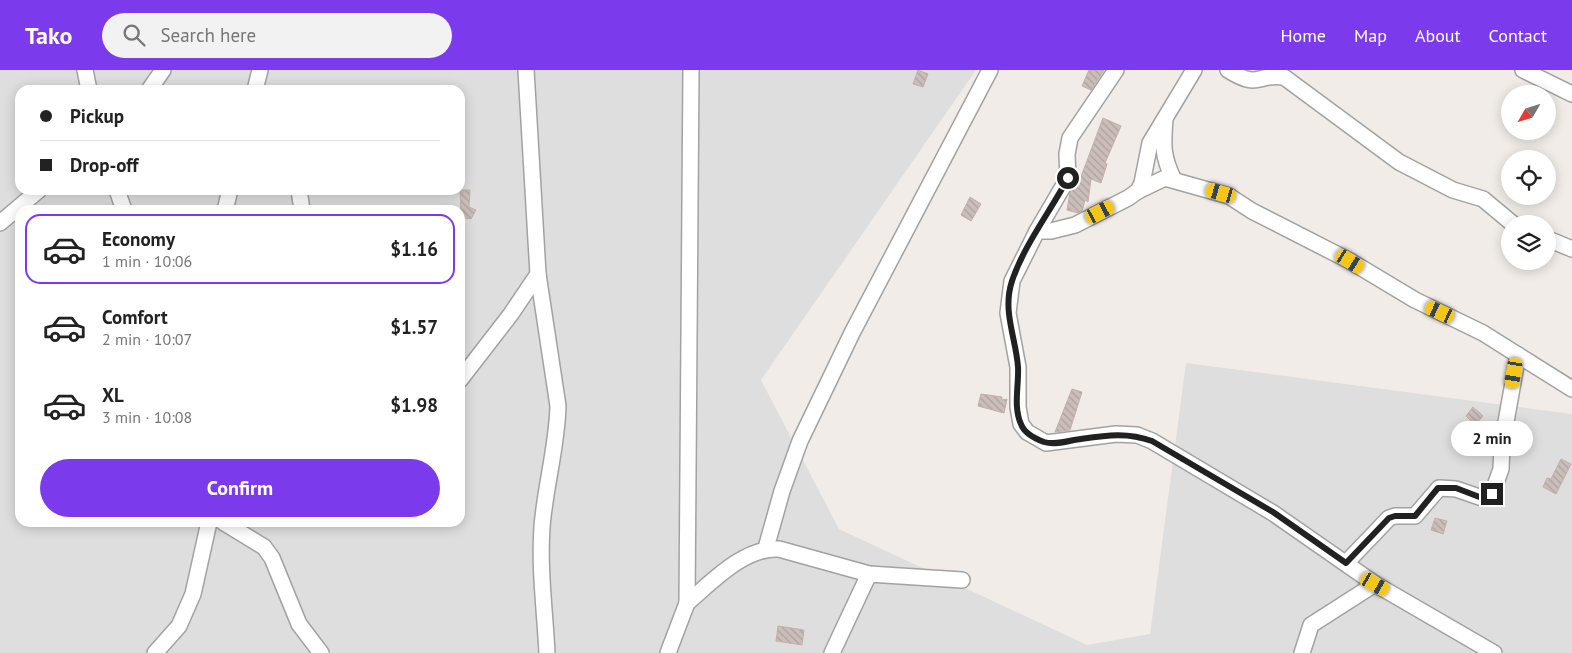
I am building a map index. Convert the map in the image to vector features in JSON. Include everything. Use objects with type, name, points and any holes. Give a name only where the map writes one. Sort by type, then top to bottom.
[{"type":"street","points":[[85,70],[88,85]]},
{"type":"street","points":[[152,85],[162,70]]},
{"type":"street","points":[[256,85],[260,70]]},
{"type":"street","points":[[526,70],[538,274],[558,406],[542,527],[547,653]]},
{"type":"street","points":[[668,653],[687,603],[691,70]]},
{"type":"street","points":[[766,548],[800,441],[852,333],[990,70]]},
{"type":"street","points":[[1116,70],[1070,138],[1067,154],[1068,178],[1037,231],[1012,281],[1008,298],[1008,313],[1018,367],[1018,407],[1021,424],[1027,432],[1046,443],[1116,434],[1137,435],[1152,441],[1273,512],[1375,584],[1494,653]]},
{"type":"street","points":[[1138,191],[1142,183],[1150,143],[1194,70]]},
{"type":"street","points":[[1228,70],[1243,80],[1253,82],[1277,76],[1284,78],[1420,175],[1453,190],[1483,199],[1502,215]]},
{"type":"street","points":[[1523,70],[1572,94]]},
{"type":"street","points":[[1166,116],[1162,149],[1165,162],[1174,180]]},
{"type":"street","points":[[1037,231],[1051,231],[1075,225],[1128,198],[1158,180],[1174,180],[1229,196],[1252,211],[1350,261],[1414,300],[1483,333],[1572,389]]},
{"type":"street","points":[[21,205],[32,195]]},
{"type":"street","points":[[0,223],[15,210]]},
{"type":"street","points":[[1556,242],[1572,249]]},
{"type":"street","points":[[465,374],[511,314],[538,274]]},
{"type":"street","points":[[1346,563],[1389,518],[1395,516],[1415,516],[1438,488],[1456,488],[1482,498],[1492,494],[1501,469],[1502,444],[1518,355]]},
{"type":"street","points":[[155,653],[179,626],[193,594],[208,527]]},
{"type":"street","points":[[231,527],[264,547],[275,564],[299,624],[321,653]]},
{"type":"street","points":[[687,603],[718,577],[753,552],[766,548],[779,549],[869,574],[962,580]]},
{"type":"street","points":[[832,653],[869,574]]},
{"type":"street","points":[[1302,653],[1311,625],[1375,584]]},
{"type":"shaded area","points":[[0,70],[976,70],[761,380],[839,529],[1087,645],[1150,634],[1186,363],[1572,414],[1572,653],[0,653]]},
{"type":"building","points":[[918,70],[928,74],[923,87],[913,84]]},
{"type":"building","points":[[1089,70],[1104,70],[1091,90],[1082,86]]},
{"type":"building","points":[[1103,118],[1121,126],[1105,163],[1107,164],[1101,183],[1091,179],[1088,202],[1085,200],[1082,211],[1078,213],[1067,210],[1070,192],[1072,189],[1076,190]]},
{"type":"building","points":[[465,190],[470,190],[469,207],[476,210],[471,219],[465,218],[465,205],[461,205],[460,195],[465,195]]},
{"type":"building","points":[[970,197],[981,204],[971,221],[961,215]]},
{"type":"building","points":[[1072,389],[1082,392],[1070,430],[1055,432]]},
{"type":"building","points":[[981,394],[1002,397],[1002,400],[1007,399],[1004,413],[978,406]]},
{"type":"building","points":[[1473,407],[1483,416],[1475,425],[1466,416]]},
{"type":"building","points":[[1561,459],[1571,464],[1556,494],[1543,487],[1547,478],[1551,479]]},
{"type":"building","points":[[1435,518],[1447,521],[1443,534],[1431,530]]},
{"type":"building","points":[[778,626],[804,630],[802,645],[776,641]]},
{"type":"route","points":[[1068,178],[1020,264],[1012,281],[1008,298],[1008,313],[1018,367],[1018,407],[1021,424],[1027,432],[1046,443],[1116,434],[1137,435],[1152,441],[1273,512],[1346,563],[1389,518],[1392,516],[1414,517],[1438,488],[1456,488],[1482,498],[1492,494]]}]
